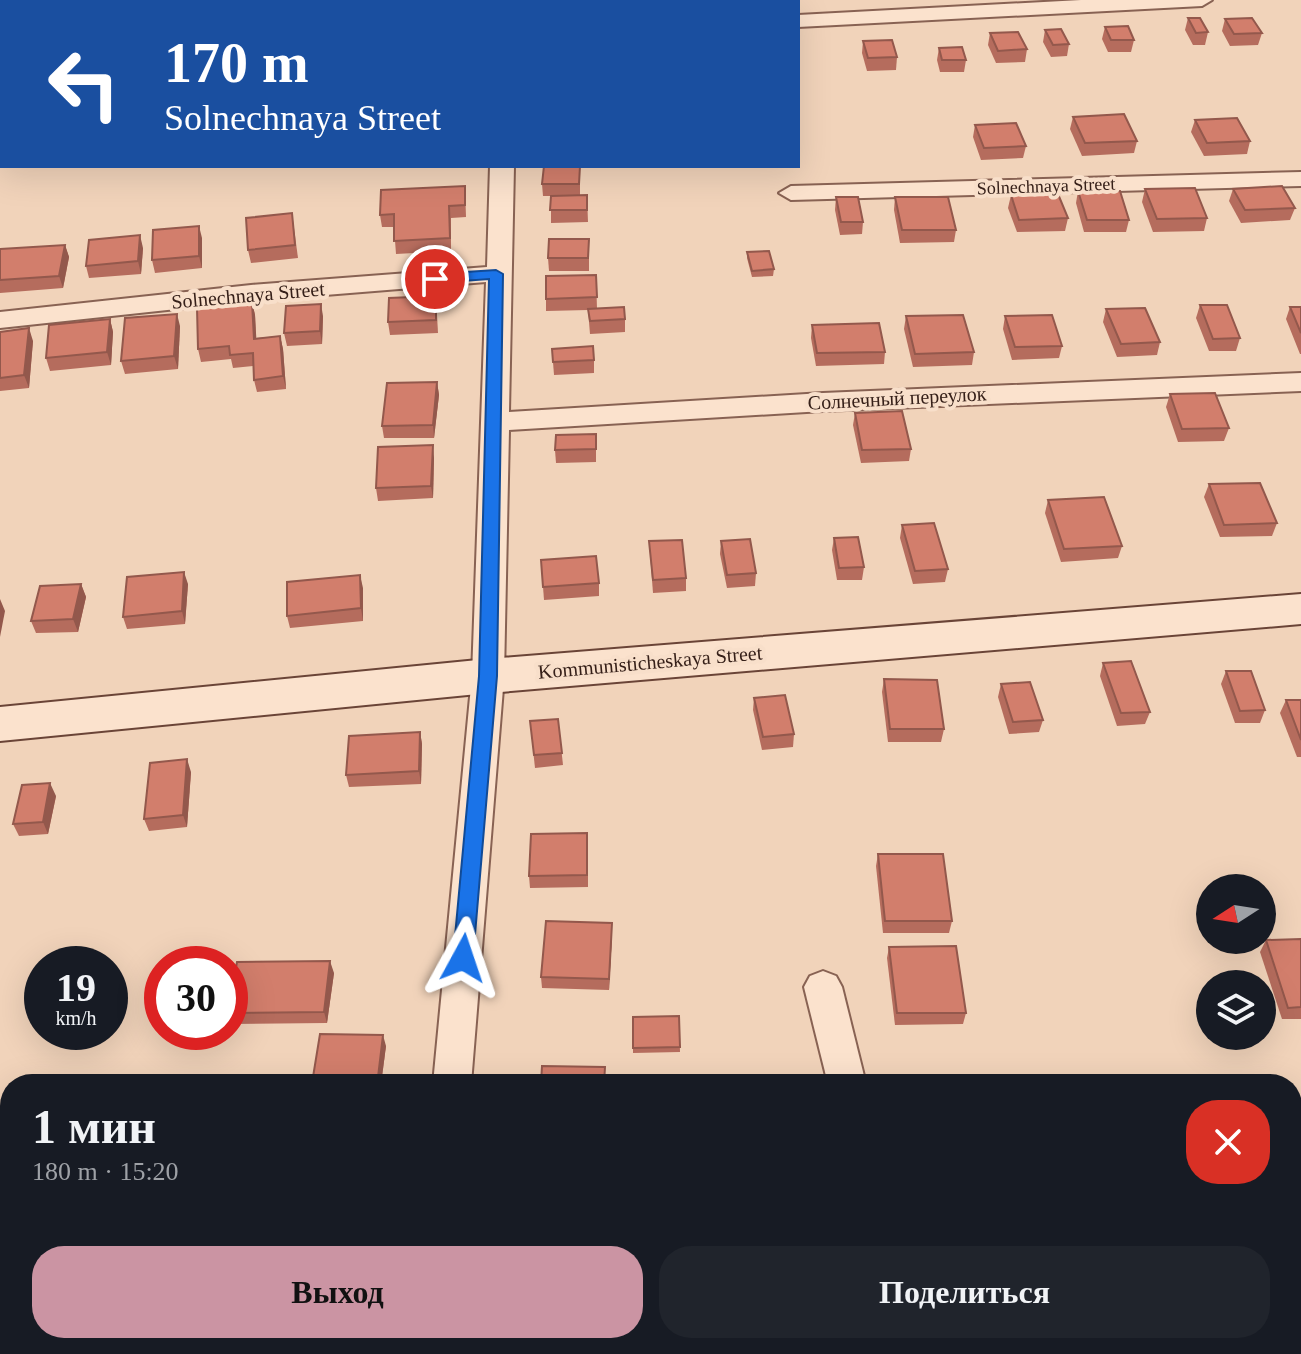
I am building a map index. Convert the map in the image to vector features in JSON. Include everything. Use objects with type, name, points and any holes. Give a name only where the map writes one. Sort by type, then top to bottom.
[{"type":"main road","name":"Kommunisticheskaya Street","points":[[0,724],[488,676],[1301,609]]},
{"type":"street","points":[[800,21],[1202,0]]},
{"type":"street","points":[[453,1074],[488,676],[496,274],[502,168]]},
{"type":"street","name":"Solnechnaya Street","points":[[791,193],[1301,179]]},
{"type":"street","name":"Solnechnaya Street","points":[[0,320],[251,293],[496,274]]},
{"type":"street","name":"Солнечный переулок","points":[[494,422],[839,401],[1301,382]]},
{"type":"street","points":[[823,987],[845,1074]]},
{"type":"building","points":[[1188,18],[1200,18],[1208,32],[1196,33]]},
{"type":"building","points":[[1252,18],[1262,33],[1234,34],[1225,19]]},
{"type":"building","points":[[1128,26],[1134,40],[1111,40],[1105,27]]},
{"type":"building","points":[[1061,29],[1069,44],[1053,45],[1045,30]]},
{"type":"building","points":[[1018,32],[1027,49],[998,51],[990,33]]},
{"type":"building","points":[[892,40],[897,57],[868,58],[863,41]]},
{"type":"building","points":[[962,47],[966,60],[942,60],[939,48]]},
{"type":"building","points":[[1124,114],[1137,141],[1085,143],[1073,117]]},
{"type":"building","points":[[1237,118],[1250,141],[1207,143],[1195,120]]},
{"type":"building","points":[[1016,123],[1026,146],[984,148],[975,125]]},
{"type":"building","points":[[544,168],[580,168],[579,184],[542,184]]},
{"type":"building","points":[[465,186],[465,205],[449,206],[450,238],[394,241],[394,214],[380,215],[381,190]]},
{"type":"building","points":[[1282,186],[1295,208],[1245,210],[1233,189]]},
{"type":"building","points":[[1195,188],[1207,218],[1157,219],[1145,189]]},
{"type":"building","points":[[1078,191],[1120,191],[1129,220],[1087,220]]},
{"type":"building","points":[[1058,194],[1068,218],[1019,220],[1011,195]]},
{"type":"building","points":[[587,195],[587,210],[550,210],[551,196]]},
{"type":"building","points":[[836,197],[858,197],[863,222],[841,222]]},
{"type":"building","points":[[895,197],[948,197],[956,230],[902,230]]},
{"type":"building","points":[[292,213],[295,245],[248,250],[246,218]]},
{"type":"building","points":[[199,226],[199,256],[152,260],[153,230]]},
{"type":"building","points":[[140,235],[138,261],[86,266],[89,240]]},
{"type":"building","points":[[549,239],[589,239],[588,258],[548,258]]},
{"type":"building","points":[[65,245],[59,276],[0,280],[0,249]]},
{"type":"building","points":[[769,251],[774,269],[752,271],[747,252]]},
{"type":"building","points":[[596,275],[597,297],[546,299],[546,276]]},
{"type":"building","points":[[436,296],[436,320],[388,322],[389,298]]},
{"type":"building","points":[[252,302],[254,339],[280,336],[283,376],[254,380],[253,353],[230,355],[229,346],[198,349],[197,308]]},
{"type":"building","points":[[321,304],[320,331],[284,333],[286,306]]},
{"type":"building","points":[[1200,305],[1227,305],[1240,338],[1213,339]]},
{"type":"building","points":[[624,307],[625,319],[590,321],[588,309]]},
{"type":"building","points":[[1290,307],[1301,307],[1301,333]]},
{"type":"building","points":[[1145,308],[1160,342],[1121,344],[1106,309]]},
{"type":"building","points":[[177,314],[174,356],[121,361],[125,318]]},
{"type":"building","points":[[963,315],[974,352],[915,354],[906,316]]},
{"type":"building","points":[[1052,315],[1062,346],[1015,347],[1005,316]]},
{"type":"building","points":[[110,319],[107,352],[46,358],[49,325]]},
{"type":"building","points":[[879,323],[885,352],[817,353],[812,325]]},
{"type":"building","points":[[29,328],[24,375],[0,378],[0,332]]},
{"type":"building","points":[[593,346],[594,360],[553,362],[552,349]]},
{"type":"building","points":[[437,382],[433,425],[382,426],[387,383]]},
{"type":"building","points":[[1215,393],[1229,428],[1182,429],[1170,394]]},
{"type":"building","points":[[902,411],[911,449],[862,450],[855,413]]},
{"type":"building","points":[[596,434],[596,449],[555,450],[556,435]]},
{"type":"building","points":[[433,445],[431,486],[376,488],[378,447]]},
{"type":"building","points":[[1260,483],[1277,523],[1224,525],[1209,484]]},
{"type":"building","points":[[1104,497],[1122,546],[1064,549],[1048,500]]},
{"type":"building","points":[[934,523],[948,569],[915,571],[902,525]]},
{"type":"building","points":[[858,537],[864,567],[839,568],[834,538]]},
{"type":"building","points":[[750,539],[756,573],[727,575],[721,541]]},
{"type":"building","points":[[682,540],[686,578],[653,580],[649,541]]},
{"type":"building","points":[[596,556],[599,583],[543,587],[541,560]]},
{"type":"building","points":[[184,572],[182,611],[123,617],[127,577]]},
{"type":"building","points":[[360,575],[361,608],[287,616],[287,582]]},
{"type":"building","points":[[81,584],[73,619],[31,621],[40,586]]},
{"type":"building","points":[[1131,661],[1150,712],[1121,713],[1103,663]]},
{"type":"building","points":[[1226,671],[1251,671],[1265,710],[1240,711]]},
{"type":"building","points":[[884,679],[937,680],[944,729],[890,729]]},
{"type":"building","points":[[1030,682],[1043,720],[1013,722],[1001,684]]},
{"type":"building","points":[[785,695],[794,734],[763,737],[754,698]]},
{"type":"building","points":[[1286,700],[1301,700],[1301,740]]},
{"type":"building","points":[[558,719],[562,753],[534,755],[530,721]]},
{"type":"building","points":[[420,732],[419,771],[346,775],[349,736]]},
{"type":"building","points":[[187,759],[183,815],[144,819],[150,763]]},
{"type":"building","points":[[50,783],[43,822],[13,824],[22,785]]},
{"type":"building","points":[[587,833],[587,875],[529,876],[531,834]]},
{"type":"building","points":[[878,854],[943,854],[952,921],[885,921]]},
{"type":"building","points":[[546,921],[612,923],[609,979],[541,977]]},
{"type":"building","points":[[1301,939],[1301,1007],[1288,1008],[1271,954],[1276,954],[1276,940]]},
{"type":"building","points":[[956,946],[966,1013],[897,1013],[889,947]]},
{"type":"building","points":[[330,961],[324,1012],[248,1013],[248,962]]},
{"type":"building","points":[[679,1016],[680,1047],[633,1048],[633,1017]]},
{"type":"building","points":[[320,1034],[383,1035],[378,1074],[313,1074]]},
{"type":"building","points":[[542,1066],[605,1067],[605,1074],[542,1074]]},
{"type":"route","points":[[435,279],[496,274],[488,676],[463,958]]}]
